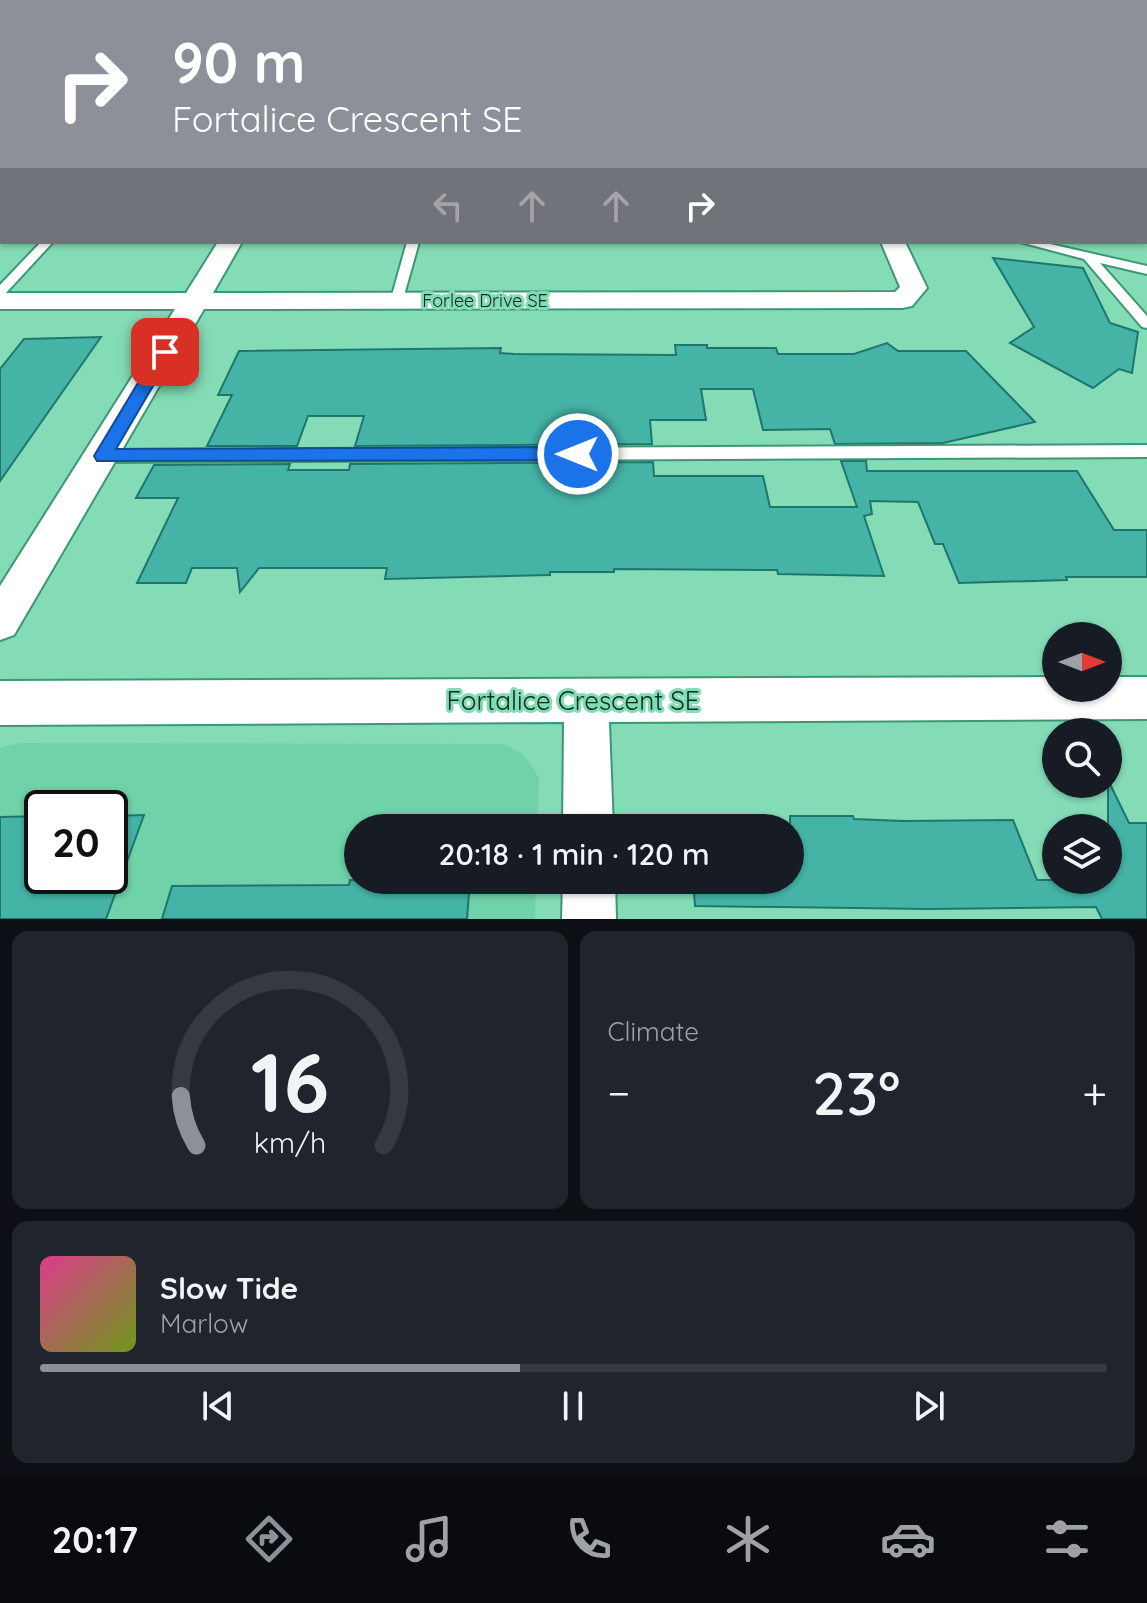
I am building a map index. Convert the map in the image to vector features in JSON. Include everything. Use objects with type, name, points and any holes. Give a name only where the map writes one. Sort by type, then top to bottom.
[{"type":"street","points":[[0,622],[229,244]]},
{"type":"street","name":"Forlee Drive SE","points":[[0,301],[902,300],[914,288],[894,244]]},
{"type":"street","name":"Fortalice Crescent SE","points":[[0,703],[1147,698]]},
{"type":"street","points":[[586,700],[588,814]]},
{"type":"street","points":[[589,894],[589,919]]},
{"type":"lane","points":[[0,292],[45,244]]},
{"type":"lane","points":[[397,299],[412,244]]},
{"type":"lane","points":[[1034,244],[1147,270]]},
{"type":"lane","points":[[1089,258],[1147,324]]},
{"type":"lane","points":[[103,456],[1147,451]]},
{"type":"shaded area","points":[[19,743],[505,744],[525,756],[539,778],[538,814],[344,814],[344,894],[536,894],[535,919],[0,919],[0,748]]},
{"type":"building","points":[[993,258],[1083,268],[1110,323],[1138,332],[1132,373],[1119,369],[1093,388],[1010,343],[1034,327]]},
{"type":"building","points":[[101,337],[0,481],[0,369],[24,339]]},
{"type":"building","points":[[887,343],[898,351],[966,351],[1035,422],[943,443],[835,444],[830,429],[763,430],[753,389],[701,389],[706,420],[650,420],[652,444],[355,446],[364,416],[308,416],[297,446],[207,446],[232,395],[218,395],[239,351],[501,348],[500,353],[514,354],[676,355],[675,345],[707,345],[707,348],[776,348],[778,354],[854,354]]},
{"type":"building","points":[[841,461],[866,461],[867,471],[1077,471],[1114,530],[1147,530],[1147,577],[1066,577],[1067,580],[959,583],[943,544],[935,544],[918,502],[870,501],[872,514],[864,516],[884,576],[778,574],[777,570],[614,569],[614,572],[550,572],[550,575],[385,579],[387,568],[259,568],[240,592],[237,568],[192,568],[186,583],[137,583],[178,498],[136,498],[154,465],[290,464],[288,470],[349,470],[350,464],[653,462],[654,476],[763,476],[770,507],[857,507]]},
{"type":"building","points":[[1108,798],[1117,798],[1129,823],[1147,823],[1147,919],[1102,919],[1096,907],[928,909],[695,906],[694,894],[804,894],[804,816],[853,816],[854,819],[903,821],[1013,820],[1037,880],[1042,880],[1042,894],[1122,894],[1122,814],[1108,814]]},
{"type":"building","points":[[128,815],[144,815],[128,859]]},
{"type":"building","points":[[24,816],[24,894],[115,894],[106,919],[0,919],[0,817]]},
{"type":"building","points":[[344,885],[344,894],[469,894],[467,919],[162,919],[172,886]]},
{"type":"route","points":[[165,352],[103,456],[578,454]]}]
